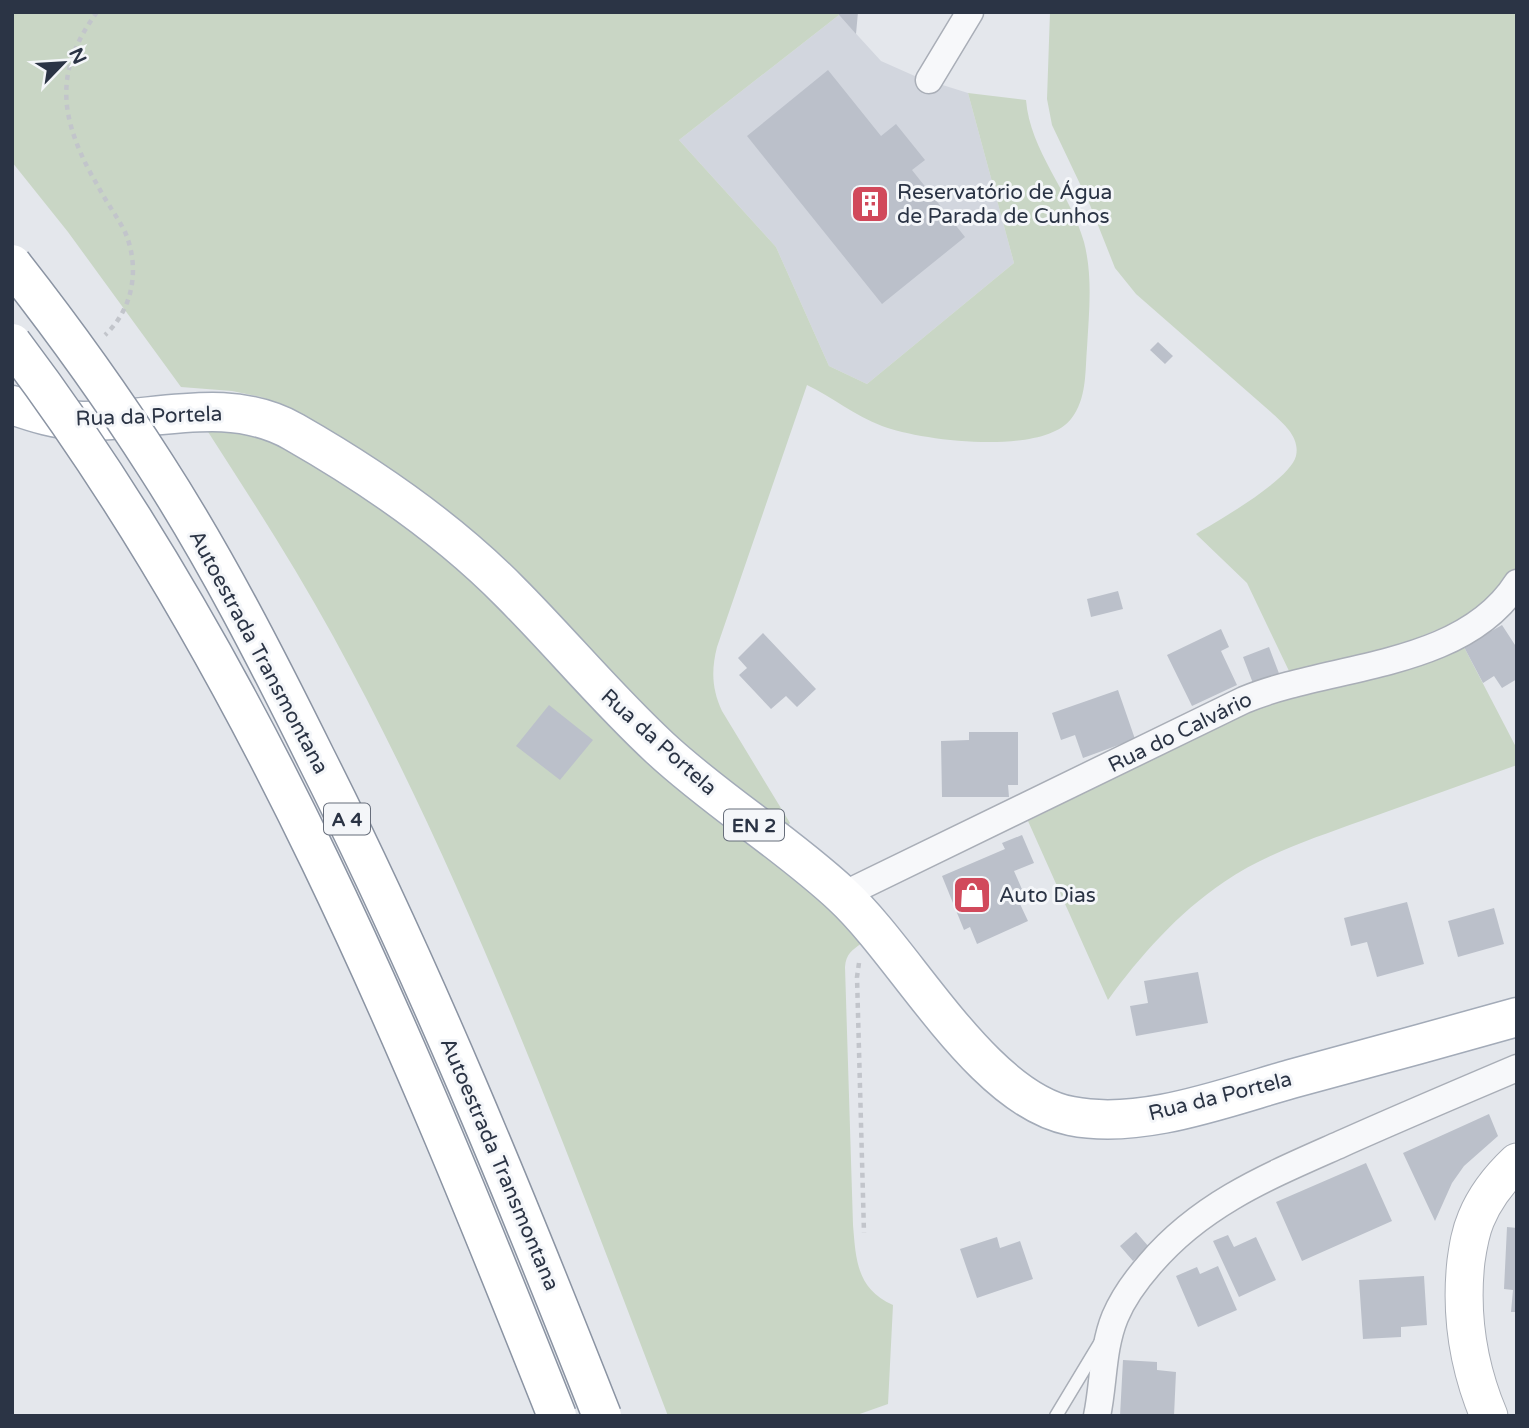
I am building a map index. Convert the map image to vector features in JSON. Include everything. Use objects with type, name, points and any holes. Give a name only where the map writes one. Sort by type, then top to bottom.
[{"type":"main road","name":"Autoestrada Transmontana","points":[[12,264],[77,351],[156,466],[273,671],[405,942],[505,1171],[602,1416]]},
{"type":"main road","name":"Autoestrada Transmontana","points":[[12,342],[88,447],[135,519],[199,628],[267,757],[362,953],[446,1146],[557,1416]]},
{"type":"main road","name":"Rua da Portela","points":[[12,405],[57,419],[84,421],[207,411],[233,412],[273,421],[407,506],[475,558],[509,590],[615,704],[667,755],[843,895],[976,1053],[1017,1091],[1054,1112],[1095,1119],[1116,1119],[1182,1109],[1517,1017]]},
{"type":"street","points":[[929,80],[970,12]]},
{"type":"street","name":"Rua do Calvário","points":[[843,895],[1252,696],[1417,653],[1442,643],[1493,610],[1517,583]]},
{"type":"street","points":[[1097,1416],[1105,1351],[1116,1315],[1136,1281],[1164,1247],[1213,1207],[1275,1173],[1517,1068]]},
{"type":"street","points":[[1489,1416],[1472,1369],[1468,1349],[1464,1281],[1469,1239],[1475,1221],[1493,1189],[1517,1162]]},
{"type":"lane","points":[[1056,1416],[1116,1315]]},
{"type":"path","points":[[97,12],[74,50],[68,75],[67,106],[79,146],[97,185],[125,232],[132,251],[134,268],[133,284],[122,316],[99,340]]},
{"type":"path","points":[[864,1233],[857,970],[861,961],[881,939]]},
{"type":"shaded area","points":[[839,15],[881,61],[917,77],[968,93],[1014,263],[867,384],[829,366],[776,247],[679,140]]},
{"type":"green space","points":[[12,12],[839,12],[839,15],[679,140],[776,247],[829,366],[867,384],[1014,263],[968,93],[1026,100],[1035,137],[1078,224],[1087,255],[1089,308],[1085,376],[1080,403],[1071,419],[1056,431],[1035,438],[981,442],[900,432],[862,417],[807,385],[717,647],[713,672],[714,687],[722,711],[790,823],[785,829],[642,706],[559,615],[502,558],[337,436],[287,407],[261,397],[232,391],[181,387],[68,232],[12,162]]},
{"type":"green space","points":[[1050,12],[1517,12],[1517,571],[1477,613],[1400,645],[1289,671],[1247,583],[1196,534],[1268,488],[1291,466],[1296,456],[1296,443],[1282,423],[1136,294],[1115,268],[1090,205],[1052,125],[1047,99]]},
{"type":"green space","points":[[203,424],[275,441],[387,506],[514,619],[571,686],[622,738],[820,898],[862,943],[850,953],[845,967],[853,1225],[857,1262],[865,1282],[872,1291],[893,1305],[888,1404],[854,1416],[668,1416],[514,1020],[429,825],[318,609]]},
{"type":"green space","points":[[1464,647],[1517,749],[1517,765],[1308,840],[1240,872],[1207,894],[1176,921],[1133,967],[1108,1000],[1028,821],[1243,711]]},
{"type":"building","points":[[839,12],[858,12],[856,34],[839,15]]},
{"type":"building","name":"Reservatório de Água de Parada de Cunhos","points":[[828,70],[881,136],[896,124],[925,160],[912,170],[965,237],[882,304],[747,136]]},
{"type":"building","points":[[1158,342],[1173,356],[1165,364],[1150,350]]},
{"type":"building","points":[[1118,591],[1123,609],[1091,617],[1087,599]]},
{"type":"building","points":[[1502,625],[1517,648],[1517,679],[1502,688],[1494,676],[1483,683],[1464,647]]},
{"type":"building","points":[[1221,629],[1229,647],[1221,651],[1237,685],[1192,706],[1167,655]]},
{"type":"building","points":[[763,633],[816,689],[797,707],[786,696],[771,709],[739,675],[747,668],[738,658]]},
{"type":"building","points":[[1269,647],[1280,676],[1254,686],[1243,657]]},
{"type":"building","points":[[1118,690],[1135,739],[1083,758],[1075,735],[1061,740],[1052,713]]},
{"type":"building","points":[[549,705],[593,740],[560,780],[516,746]]},
{"type":"building","points":[[969,732],[1018,732],[1018,785],[1008,785],[1009,797],[942,797],[941,741],[969,740]]},
{"type":"building","points":[[1022,835],[1034,863],[1014,871],[1027,901],[1020,904],[1028,921],[977,944],[970,927],[964,930],[942,876],[1005,849],[1002,843]]},
{"type":"building","points":[[1407,902],[1424,964],[1377,977],[1367,942],[1351,946],[1344,918]]},
{"type":"building","points":[[1494,908],[1504,944],[1458,957],[1448,921]]},
{"type":"building","points":[[1198,972],[1208,1023],[1136,1036],[1130,1006],[1148,1003],[1144,981]]},
{"type":"building","points":[[1489,1114],[1498,1136],[1464,1166],[1452,1183],[1435,1221],[1403,1153]]},
{"type":"building","points":[[1366,1163],[1392,1221],[1302,1261],[1276,1202]]},
{"type":"building","points":[[1507,1227],[1517,1228],[1517,1312],[1511,1312],[1513,1290],[1504,1289]]},
{"type":"building","points":[[1136,1232],[1149,1247],[1133,1261],[1120,1246]]},
{"type":"building","points":[[1228,1235],[1234,1247],[1256,1237],[1276,1280],[1239,1297],[1213,1241]]},
{"type":"building","points":[[997,1237],[1000,1248],[1020,1241],[1033,1279],[977,1298],[960,1249]]},
{"type":"building","points":[[1218,1266],[1237,1310],[1198,1327],[1176,1276],[1197,1267],[1200,1274]]},
{"type":"building","points":[[1424,1276],[1427,1325],[1401,1327],[1401,1337],[1363,1339],[1359,1280]]},
{"type":"building","points":[[1123,1360],[1157,1362],[1157,1370],[1176,1372],[1174,1416],[1120,1416]]},
{"type":"place","name":"Reservatório de Água de Parada de Cunhos","points":[[870,204]]},
{"type":"place","name":"Auto Dias","points":[[972,895]]}]
